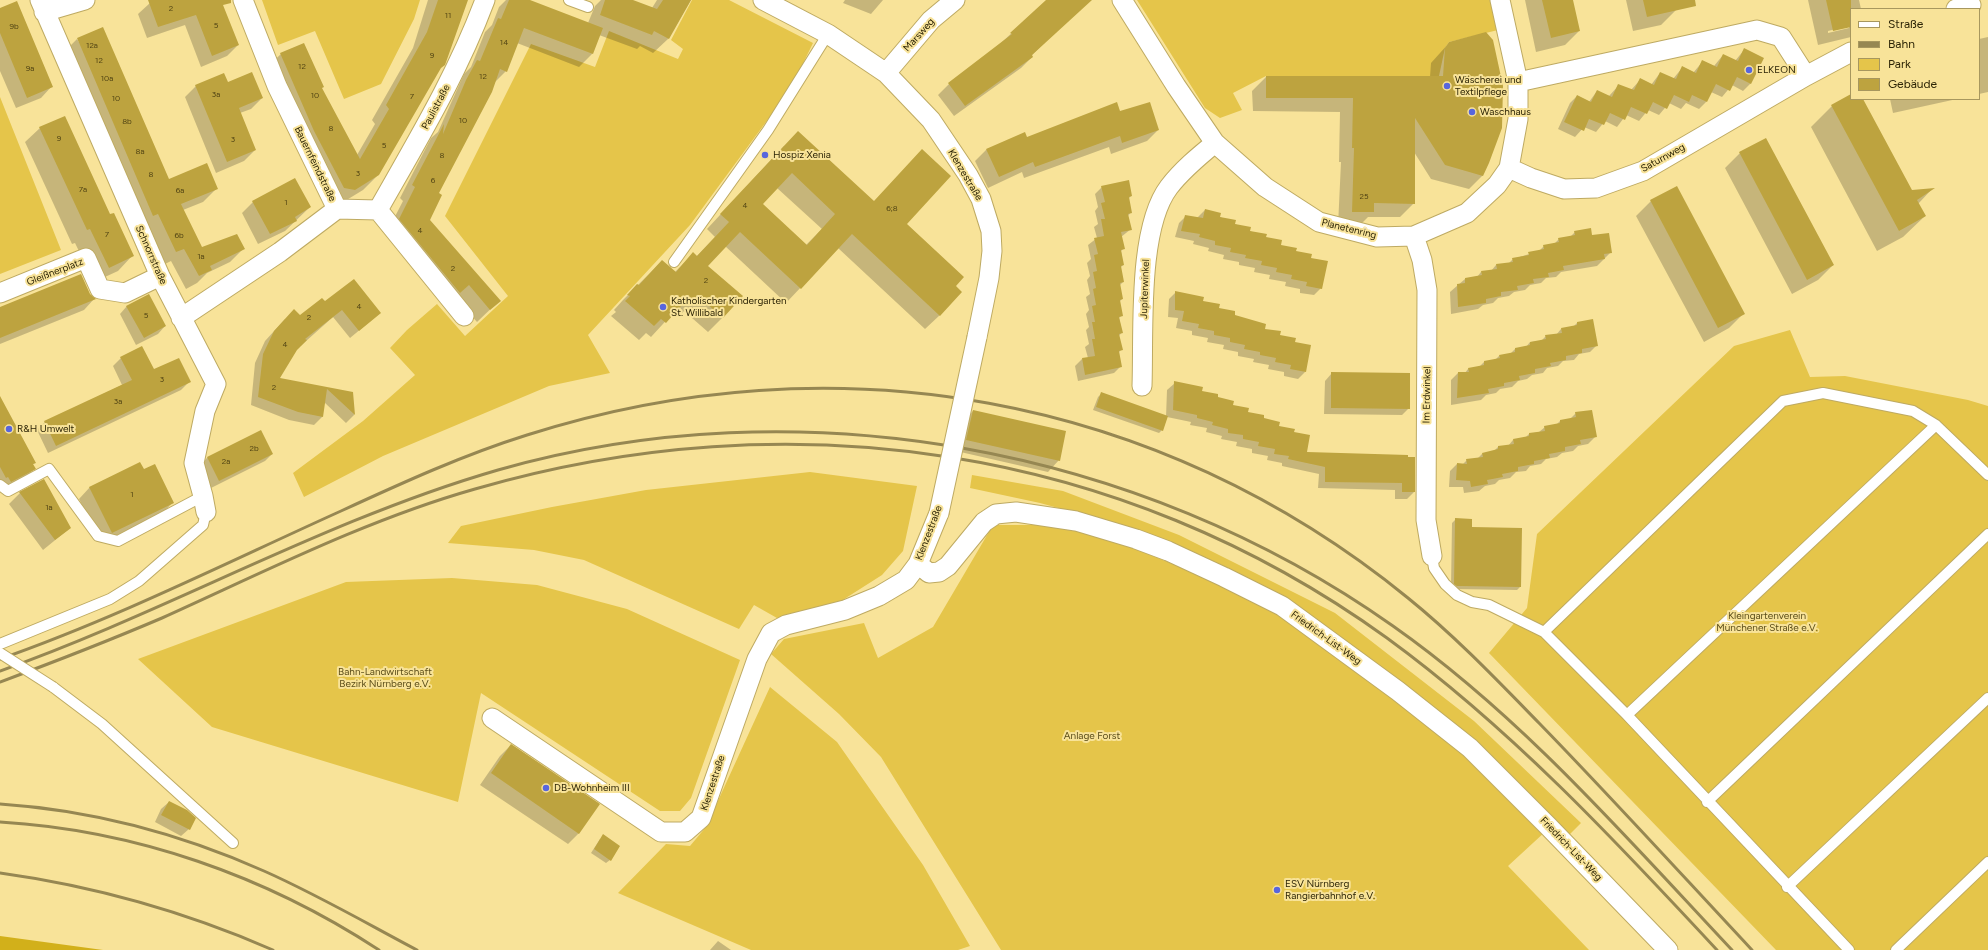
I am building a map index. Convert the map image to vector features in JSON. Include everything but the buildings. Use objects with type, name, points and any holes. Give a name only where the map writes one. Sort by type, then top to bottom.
[{"type":"street","points":[[42,6],[85,0]]},
{"type":"street","name":"Bauernfeindstraße","points":[[243,0],[277,86],[337,209],[378,210]]},
{"type":"street","name":"Paulistraße","points":[[378,210],[442,99],[473,32],[485,0]]},
{"type":"street","name":"Klenzestraße","points":[[492,718],[661,832],[685,832],[701,818],[756,659],[771,633],[786,625],[846,610],[879,596],[906,580],[918,564],[939,513],[989,278],[992,251],[991,231],[981,199],[968,176],[931,120],[886,73],[828,34],[762,0]]},
{"type":"street","name":"Marsweg","points":[[886,73],[931,20],[955,0]]},
{"type":"street","name":"Planetenring","points":[[1122,0],[1176,86],[1215,143],[1265,187],[1319,222],[1377,237],[1414,236],[1467,213],[1497,185],[1509,168],[1518,119],[1518,82],[1500,0]]},
{"type":"street","name":"Schnorrstraße","points":[[42,6],[160,276],[216,384],[206,412],[194,463],[205,504]]},
{"type":"street","points":[[1518,82],[1758,30],[1781,36],[1806,76]]},
{"type":"street","name":"Saturnweg","points":[[1509,168],[1531,178],[1564,188],[1596,188],[1643,171],[1806,76],[1850,53]]},
{"type":"street","name":"Jupiterwinkel","points":[[1142,386],[1146,260],[1154,216],[1169,188],[1196,158],[1215,143]]},
{"type":"street","points":[[181,318],[280,252],[337,209]]},
{"type":"street","points":[[378,210],[464,316]]},
{"type":"street","name":"Im Erdwinkel","points":[[1414,236],[1422,260],[1427,290],[1426,520],[1432,556]]},
{"type":"street","name":"Gleißnerplatz","points":[[0,293],[86,258],[100,289],[125,293],[160,276]]},
{"type":"street","name":"Friedrich-List-Weg","points":[[918,564],[929,572],[939,572],[948,566],[984,522],[996,514],[1016,512],[1076,521],[1136,539],[1224,576],[1282,606],[1398,691],[1470,748],[1668,950]]},
{"type":"lane","points":[[569,0],[588,7]]},
{"type":"lane","points":[[674,262],[768,130],[828,34]]},
{"type":"lane","points":[[1544,632],[1783,401],[1824,393],[1913,411],[1936,424],[1988,475]]},
{"type":"lane","points":[[1627,715],[1936,424]]},
{"type":"lane","points":[[0,485],[8,491],[49,469],[98,536],[118,541],[205,504],[203,524],[138,581],[110,599],[0,644]]},
{"type":"lane","points":[[1707,802],[1988,534]]},
{"type":"lane","points":[[1432,556],[1434,568],[1444,584],[1457,595],[1472,602],[1489,605],[1544,632],[1627,715],[1787,887],[1849,950]]},
{"type":"lane","points":[[0,653],[53,687],[102,724],[233,843]]},
{"type":"lane","points":[[1787,887],[1988,698]]},
{"type":"lane","points":[[1896,950],[1988,862]]},
{"type":"green space","points":[[262,0],[420,0],[414,19],[381,84],[344,99],[315,31],[278,45]]},
{"type":"green space","points":[[692,0],[729,0],[813,43],[791,88],[690,225],[588,335],[610,373],[549,386],[383,456],[304,497],[293,473],[363,421],[415,375],[390,348],[407,330],[437,304],[465,336],[508,296],[445,216],[531,44],[595,67],[609,31],[678,59],[683,49],[671,40]]},
{"type":"green space","points":[[1137,0],[1490,0],[1498,30],[1449,42],[1445,48],[1439,76],[1266,76],[1233,93],[1242,110],[1220,118],[1205,108]]},
{"type":"green space","points":[[0,97],[61,250],[0,274]]},
{"type":"green space","name":"Kleingartenverein Münchener Straße e.V.","points":[[1790,330],[1810,377],[1845,376],[1968,400],[1988,406],[1988,950],[1776,950],[1489,653],[1527,608],[1537,534],[1734,346]]},
{"type":"green space","points":[[810,472],[917,486],[903,551],[882,575],[827,610],[777,618],[754,605],[739,629],[584,560],[534,550],[448,543],[461,526],[552,507],[646,490]]},
{"type":"green space","points":[[972,475],[1063,491],[1179,535],[1335,613],[1474,721],[1581,823],[1569,835],[1526,790],[1421,697],[1132,528],[1040,503],[970,488]]},
{"type":"green space","name":"Anlage Forst","points":[[993,525],[1052,525],[1113,540],[1220,583],[1271,610],[1323,644],[1464,752],[1546,831],[1508,866],[1589,950],[1001,950],[881,757],[839,714],[771,654],[784,639],[864,623],[878,658],[933,627]]},
{"type":"green space","name":"Bahn-Landwirtschaft Bezirk Nürnberg e.V.","points":[[452,578],[537,585],[627,609],[740,660],[691,798],[680,811],[660,811],[481,693],[458,802],[212,727],[138,659],[346,582]]},
{"type":"green space","points":[[770,687],[837,742],[923,865],[970,946],[958,950],[751,950],[618,893],[666,844],[690,846],[706,827]]},
{"type":"shaded area","points":[[0,936],[103,950],[0,950]]},
{"type":"railway","points":[[0,659],[130,608],[433,470],[480,451],[527,435],[643,406],[759,390],[875,390],[989,403],[1100,431],[1208,473],[1311,528],[1408,598],[1459,643],[1566,751],[1752,950]]},
{"type":"railway","points":[[0,671],[125,621],[371,514],[498,470],[612,445],[729,433],[846,434],[963,448],[1078,475],[1188,514],[1294,564],[1393,626],[1440,661],[1528,738],[1611,821],[1732,950]]},
{"type":"railway","points":[[0,682],[122,635],[277,565],[355,531],[394,516],[475,489],[593,461],[712,447],[831,445],[949,457],[1064,482],[1176,520],[1284,572],[1387,638],[1432,672],[1518,747],[1599,826],[1717,950]]},
{"type":"railway","points":[[0,804],[34,807],[101,818],[168,835],[200,846],[233,858],[283,880],[322,899],[417,950]]},
{"type":"railway","points":[[0,822],[50,827],[100,835],[198,861],[245,879],[291,900],[336,924],[379,950]]},
{"type":"railway","points":[[0,873],[70,885],[139,902],[207,924],[273,950]]},
{"type":"place","name":"ELKEON","points":[[1749,70]]},
{"type":"place","name":"Wäscherei und Textilpflege","points":[[1447,86]]},
{"type":"place","name":"Waschhaus","points":[[1472,112]]},
{"type":"place","name":"Hospiz Xenia","points":[[765,155]]},
{"type":"place","name":"Katholischer Kindergarten St. Willibald","points":[[663,307]]},
{"type":"place","name":"R&H Umwelt","points":[[9,429]]},
{"type":"place","name":"DB-Wohnheim III","points":[[546,788]]},
{"type":"place","name":"ESV Nürnberg Rangierbahnhof e.V.","points":[[1277,890]]}]
